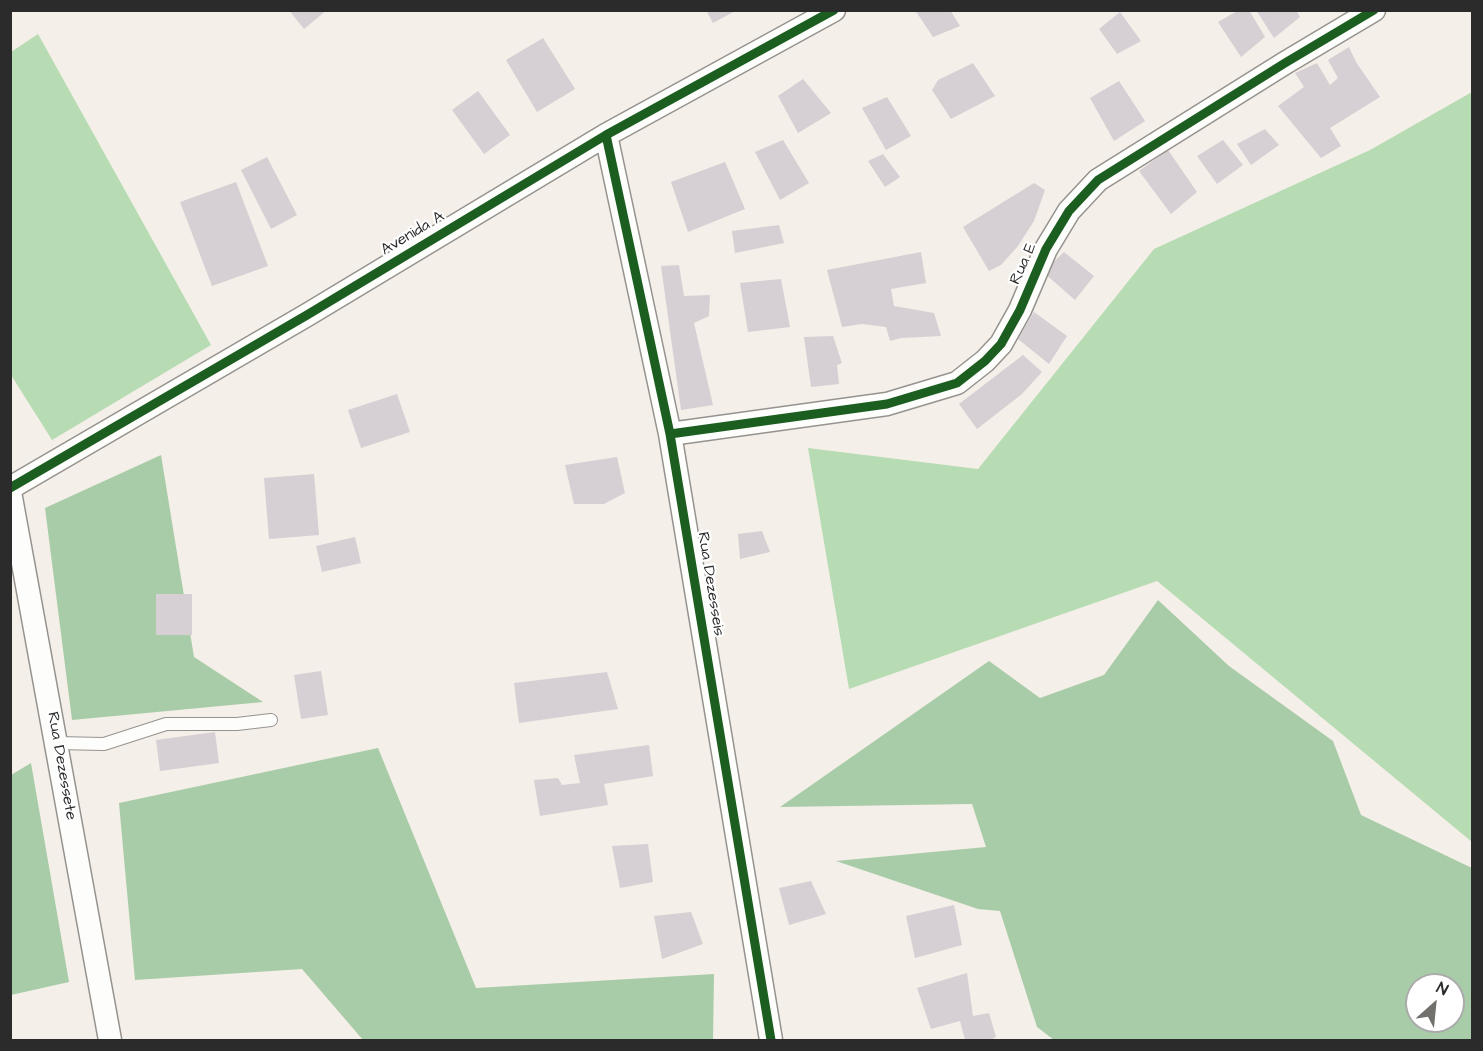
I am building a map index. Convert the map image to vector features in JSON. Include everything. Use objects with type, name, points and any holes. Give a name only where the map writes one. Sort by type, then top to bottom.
[{"type":"street","name":"Avenida A","points":[[10,488],[307,315],[606,135],[834,10]]},
{"type":"street","name":"Rua E","points":[[670,434],[887,404],[957,382],[985,361],[1001,344],[1020,310],[1046,249],[1069,211],[1098,180],[1374,10]]},
{"type":"street","name":"Rua Dezesseis","points":[[606,135],[670,434],[771,1041]]},
{"type":"street","name":"Rua Dezessete","points":[[10,492],[110,1041]]},
{"type":"lane","points":[[56,743],[104,744],[166,724],[237,724],[271,720]]},
{"type":"green space","points":[[38,34],[211,345],[52,440],[11,375],[11,52]]},
{"type":"green space","points":[[1472,92],[1472,842],[1157,581],[849,689],[808,448],[978,469],[1154,249],[1370,150]]},
{"type":"green space","points":[[161,455],[194,657],[263,702],[72,720],[45,508]]},
{"type":"green space","points":[[1158,600],[1229,666],[1333,741],[1361,815],[1472,868],[1472,1040],[1054,1040],[1037,1027],[1000,911],[978,909],[836,861],[986,847],[972,804],[780,807],[989,661],[1040,698],[1104,675]]},
{"type":"green space","points":[[378,748],[476,988],[714,974],[713,1040],[363,1040],[302,969],[135,980],[119,803]]},
{"type":"green space","points":[[31,763],[69,982],[11,995],[11,775]]},
{"type":"building","points":[[289,10],[327,10],[304,29]]},
{"type":"building","points":[[706,10],[737,10],[713,23]]},
{"type":"building","points":[[915,10],[950,10],[960,26],[933,37]]},
{"type":"building","points":[[1239,10],[1249,10],[1265,37],[1241,57],[1218,22]]},
{"type":"building","points":[[1256,10],[1296,10],[1300,17],[1274,38]]},
{"type":"building","points":[[1120,12],[1141,41],[1117,54],[1099,29]]},
{"type":"building","points":[[543,38],[575,89],[537,112],[506,60]]},
{"type":"building","points":[[1349,47],[1356,62],[1380,97],[1330,128],[1341,146],[1321,158],[1278,106],[1304,87],[1295,73],[1317,63],[1330,85],[1338,78],[1328,60]]},
{"type":"building","points":[[973,63],[995,96],[951,119],[932,90],[938,80]]},
{"type":"building","points":[[803,79],[831,113],[798,133],[778,96]]},
{"type":"building","points":[[1119,81],[1145,121],[1114,141],[1090,98]]},
{"type":"building","points":[[478,91],[510,135],[484,154],[452,110]]},
{"type":"building","points":[[887,97],[911,136],[886,150],[862,108]]},
{"type":"building","points":[[1265,129],[1279,145],[1251,165],[1237,144]]},
{"type":"building","points":[[783,140],[809,183],[780,200],[755,152]]},
{"type":"building","points":[[1223,140],[1243,165],[1217,184],[1197,156]]},
{"type":"building","points":[[1168,150],[1197,192],[1171,214],[1139,171]]},
{"type":"building","points":[[883,154],[900,177],[885,187],[868,161]]},
{"type":"building","points":[[267,157],[297,215],[271,229],[241,170]]},
{"type":"building","points":[[725,162],[745,209],[688,232],[671,182]]},
{"type":"building","points":[[236,182],[268,266],[212,286],[180,202]]},
{"type":"building","points":[[1034,183],[1045,190],[1034,221],[1018,246],[1001,265],[989,271],[963,227]]},
{"type":"building","points":[[779,225],[784,243],[735,253],[732,231]]},
{"type":"building","points":[[921,252],[926,283],[891,289],[894,306],[934,313],[941,336],[901,338],[890,341],[886,327],[862,324],[842,327],[827,270]]},
{"type":"building","points":[[1064,252],[1094,276],[1075,300],[1043,272]]},
{"type":"building","points":[[679,265],[684,296],[710,295],[709,316],[694,323],[713,405],[681,410],[661,266]]},
{"type":"building","points":[[781,279],[790,327],[748,332],[740,283]]},
{"type":"building","points":[[1034,312],[1067,336],[1049,364],[1018,339]]},
{"type":"building","points":[[833,336],[842,363],[837,365],[839,384],[811,387],[804,337]]},
{"type":"building","points":[[1023,355],[1042,372],[1022,394],[977,429],[959,404]]},
{"type":"building","points":[[397,394],[410,432],[361,448],[348,410]]},
{"type":"building","points":[[617,457],[625,493],[604,504],[574,504],[565,465]]},
{"type":"building","points":[[314,474],[319,535],[269,539],[264,478]]},
{"type":"building","points":[[762,531],[770,552],[740,559],[738,534]]},
{"type":"building","points":[[355,537],[361,563],[322,572],[316,546]]},
{"type":"building","points":[[156,594],[192,594],[192,635],[156,635]]},
{"type":"building","points":[[321,671],[328,715],[301,719],[294,675]]},
{"type":"building","points":[[607,672],[618,709],[519,723],[514,683]]},
{"type":"building","points":[[215,732],[219,763],[160,771],[156,740]]},
{"type":"building","points":[[649,745],[653,776],[604,784],[608,805],[540,816],[534,780],[558,778],[562,785],[580,783],[574,755]]},
{"type":"building","points":[[648,844],[653,882],[620,888],[612,846]]},
{"type":"building","points":[[811,881],[826,914],[789,925],[779,888]]},
{"type":"building","points":[[954,905],[962,945],[915,958],[906,916]]},
{"type":"building","points":[[691,912],[703,944],[662,959],[654,916]]},
{"type":"building","points":[[967,973],[973,1016],[989,1013],[996,1037],[990,1040],[965,1040],[960,1021],[931,1029],[917,988]]},
{"type":"cycle path","points":[[10,488],[307,315],[606,135],[834,10]]},
{"type":"cycle path","points":[[670,434],[887,404],[957,383],[985,361],[1001,344],[1020,310],[1046,249],[1069,211],[1098,180],[1374,10]]},
{"type":"cycle path","points":[[606,135],[670,434],[771,1040]]}]
